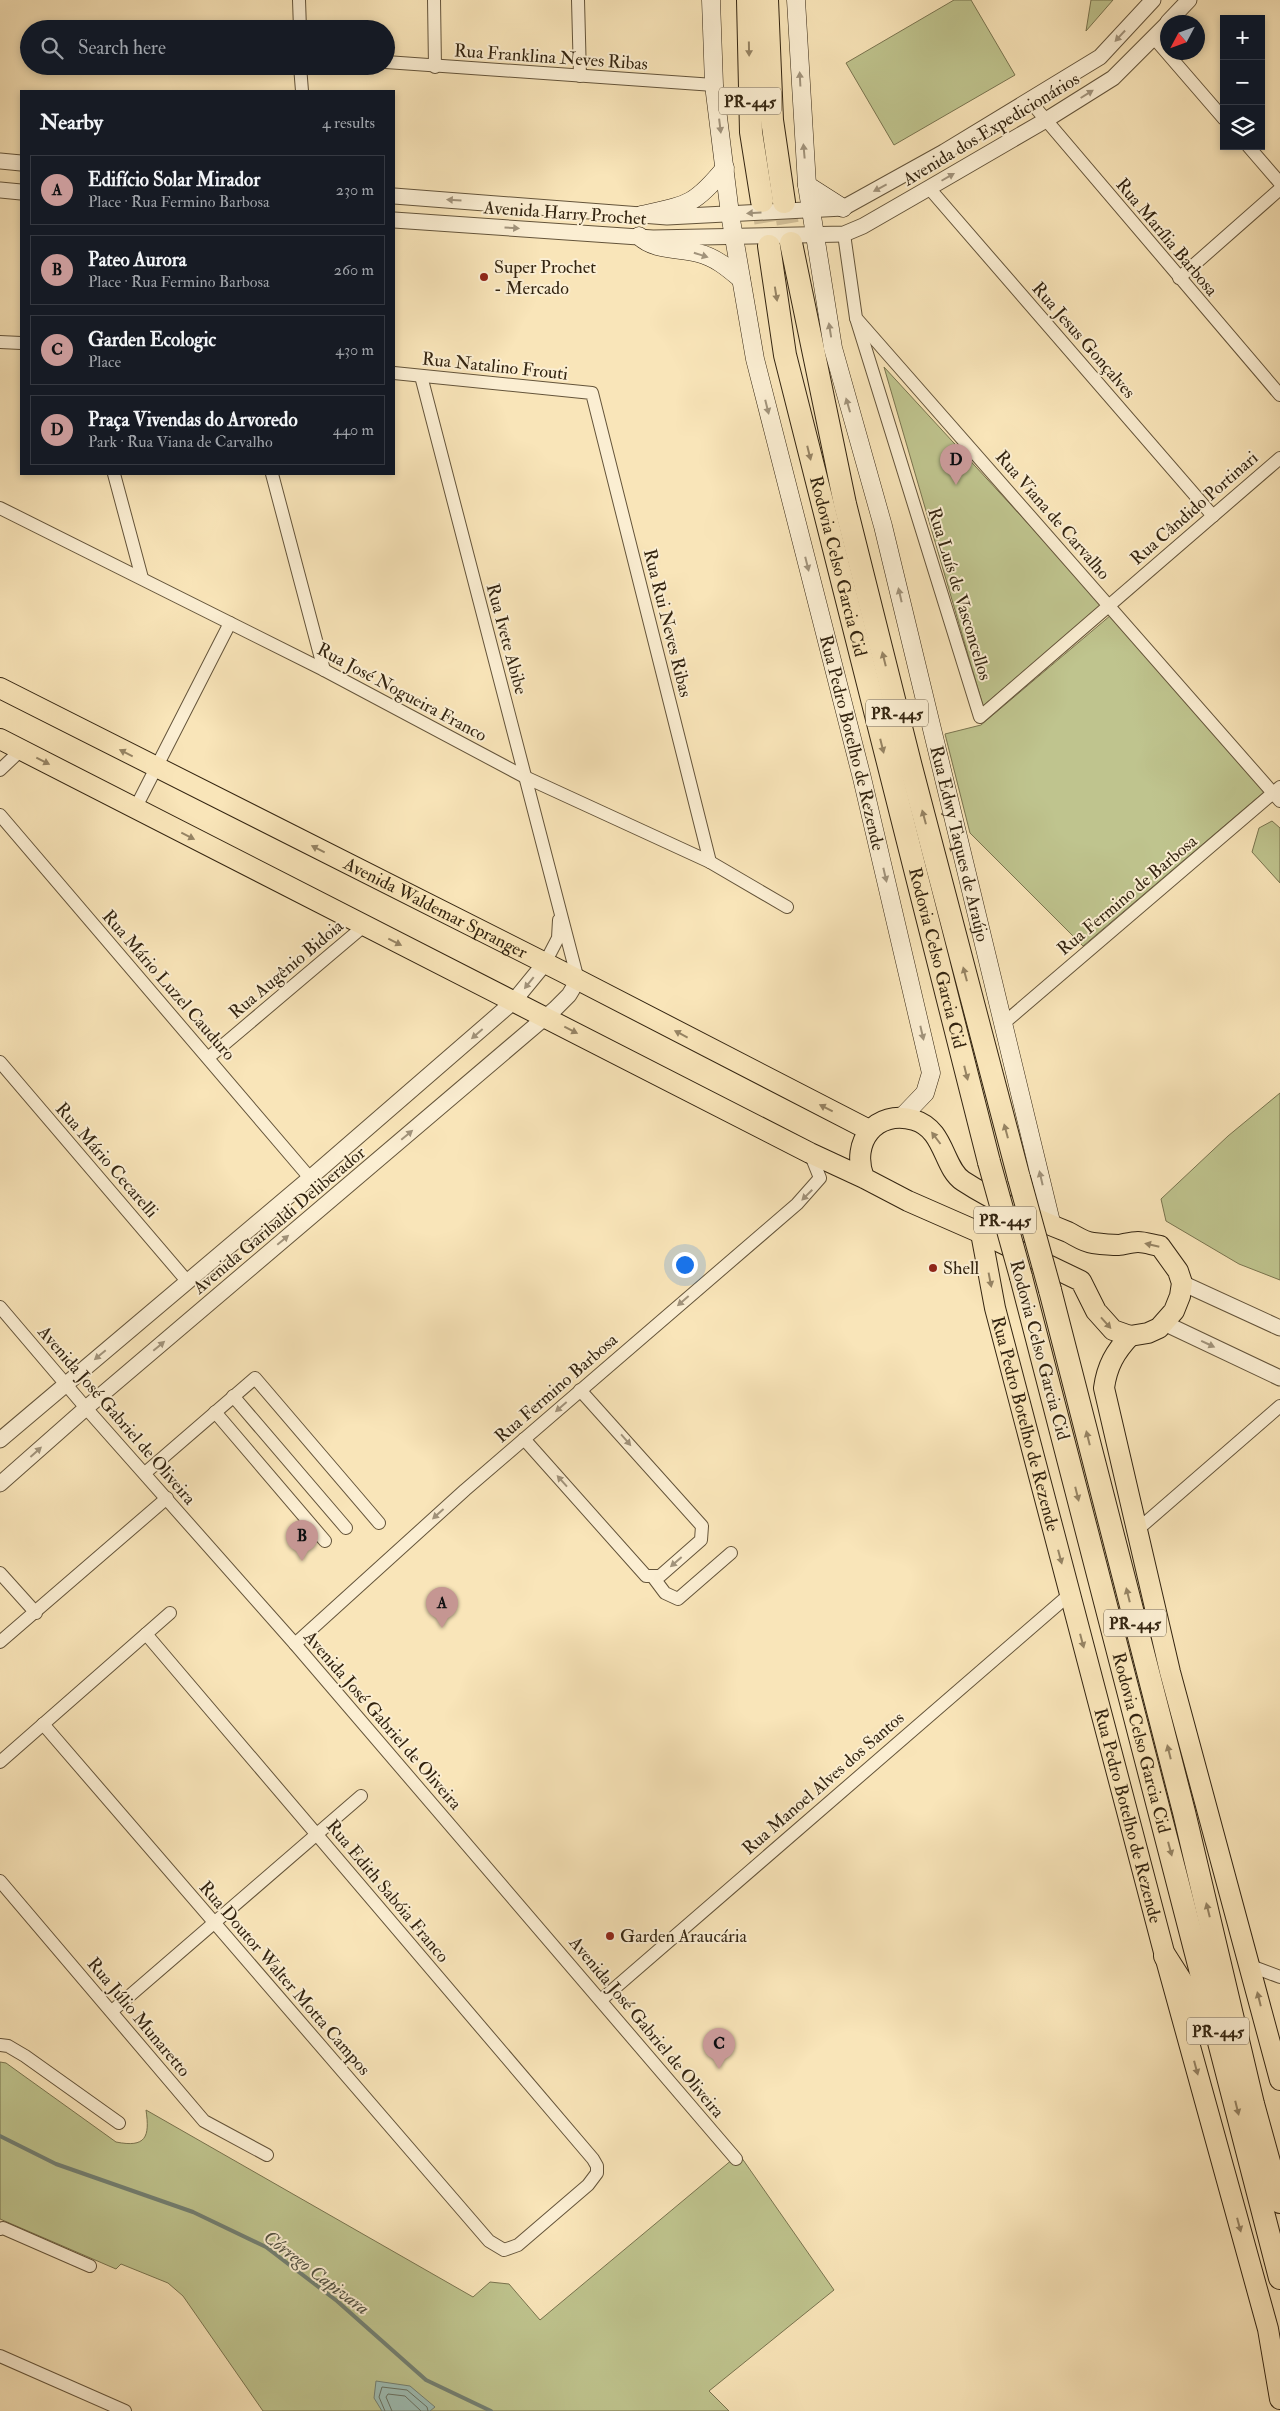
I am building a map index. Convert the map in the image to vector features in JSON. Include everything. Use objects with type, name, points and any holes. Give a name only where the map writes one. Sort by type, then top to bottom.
[{"type":"highway","name":"PR-445","points":[[748,0],[751,132],[762,201]]},
{"type":"highway","name":"PR-445","points":[[767,0],[772,120],[784,202]]},
{"type":"highway","name":"Rodovia Celso Garcia Cid","points":[[791,243],[845,504],[911,766],[1050,1290],[1181,1802],[1253,2104],[1280,2202]]},
{"type":"highway","name":"Rodovia Celso Garcia Cid","points":[[769,246],[785,355],[989,1162],[1021,1277],[1221,2044],[1280,2278]]},
{"type":"highway","points":[[1165,1956],[1221,2044]]},
{"type":"highway","points":[[1253,2104],[1280,2159]]},
{"type":"main road","points":[[711,0],[714,85]]},
{"type":"main road","name":"PR-445","points":[[796,0],[802,127],[815,234]]},
{"type":"main road","name":"PR-445","points":[[714,85],[730,214],[741,279]]},
{"type":"main road","points":[[641,214],[683,206],[706,191],[725,168]]},
{"type":"main road","points":[[808,185],[843,208]]},
{"type":"main road","name":"Rua Edwy Taques de Araújo","points":[[815,234],[833,348],[840,378],[884,526],[1052,1226]]},
{"type":"main road","points":[[639,236],[650,244],[700,253],[719,262],[741,279]]},
{"type":"main road","name":"Rua Pedro Botelho de Rezende","points":[[741,279],[755,359],[862,778],[932,1073],[925,1093],[902,1118]]},
{"type":"main road","name":"Avenida Waldemar Spranger","points":[[0,688],[545,963],[869,1130]]},
{"type":"main road","points":[[0,739],[810,1153],[908,1201],[981,1232],[1081,1281],[1096,1312],[1113,1330],[1130,1336],[1148,1333],[1164,1324],[1174,1311],[1182,1283],[1171,1258],[1160,1246],[1138,1242],[1120,1245],[1091,1243],[1052,1226],[960,1180],[951,1166],[944,1148],[931,1131],[917,1121],[902,1118],[885,1121],[869,1130],[861,1143],[858,1160],[864,1178]]},
{"type":"main road","name":"Rua Pedro Botelho de Rezende","points":[[981,1232],[995,1308],[1165,1956],[1268,2329],[1280,2399]]},
{"type":"main road","points":[[1130,1336],[1116,1351],[1106,1371],[1104,1388],[1136,1531]]},
{"type":"main road","name":"PR-445","points":[[1136,1531],[1170,1672],[1280,2076]]},
{"type":"street","points":[[299,0],[300,20]]},
{"type":"street","points":[[434,0],[435,67]]},
{"type":"street","points":[[578,0],[580,76]]},
{"type":"street","name":"Avenida dos Expedicionários","points":[[812,210],[843,208],[944,152],[1100,57],[1153,0]]},
{"type":"street","name":"Avenida dos Expedicionários","points":[[1175,15],[1189,0]]},
{"type":"street","name":"Avenida dos Expedicionários","points":[[815,234],[844,234],[862,226],[1046,120],[1113,78],[1160,32]]},
{"type":"street","points":[[1154,38],[1220,113]]},
{"type":"street","name":"Rua Franklina Neves Ribas","points":[[395,63],[714,85]]},
{"type":"street","points":[[301,75],[302,90]]},
{"type":"street","name":"Rua Marília Barbosa","points":[[1028,100],[1280,395]]},
{"type":"street","points":[[1251,150],[1280,183]]},
{"type":"street","points":[[0,161],[20,163]]},
{"type":"street","name":"Rua Jesus Gonçalves","points":[[929,188],[1212,516]]},
{"type":"street","points":[[1179,278],[1280,189]]},
{"type":"street","points":[[0,190],[20,192]]},
{"type":"street","name":"Avenida Harry Prochet","points":[[395,196],[682,217],[812,210]]},
{"type":"street","points":[[639,236],[641,214]]},
{"type":"street","name":"Avenida Harry Prochet","points":[[395,220],[639,236],[815,234]]},
{"type":"street","points":[[844,234],[856,318]]},
{"type":"street","name":"Rua Viana de Carvalho","points":[[856,318],[1278,794]]},
{"type":"street","name":"Rua Luís de Vasconcellos","points":[[856,318],[980,717],[1109,605]]},
{"type":"street","points":[[0,342],[20,343]]},
{"type":"street","name":"Rua Natalino Frouti","points":[[395,374],[592,393]]},
{"type":"street","name":"Rua Ivete Abibe","points":[[421,376],[578,980]]},
{"type":"street","name":"Rua Rui Neves Ribas","points":[[592,393],[710,862]]},
{"type":"street","name":"Rua Cândido Portinari","points":[[1109,605],[1280,458]]},
{"type":"street","points":[[114,475],[142,578]]},
{"type":"street","points":[[272,475],[324,670]]},
{"type":"street","name":"Rua José Nogueira Franco","points":[[0,508],[324,670],[525,776],[710,862],[787,907]]},
{"type":"street","points":[[136,809],[230,623]]},
{"type":"street","points":[[0,770],[21,750]]},
{"type":"street","name":"Rua Fermino de Barbosa","points":[[1004,1023],[1278,794]]},
{"type":"street","name":"Rua Mário Luzel Cauduro","points":[[0,815],[209,1057],[310,1178]]},
{"type":"street","name":"Rua Ivete Abibe","points":[[545,963],[558,938],[560,910]]},
{"type":"street","name":"Rua Augênio Bidoia","points":[[209,1057],[364,926]]},
{"type":"street","name":"Avenida Garibaldi Deliberador","points":[[0,1440],[310,1178],[514,1002],[545,963]]},
{"type":"street","name":"Avenida Garibaldi Deliberador","points":[[0,1484],[86,1408],[546,1017],[569,995],[578,980]]},
{"type":"street","name":"Rua Mário Cecarelli","points":[[0,1062],[188,1281]]},
{"type":"street","name":"Rua Fermino Barbosa","points":[[295,1644],[524,1439],[797,1204],[820,1178],[810,1153]]},
{"type":"street","points":[[1182,1283],[1280,1328]]},
{"type":"street","name":"Avenida José Gabriel de Oliveira","points":[[0,1307],[86,1408],[295,1644],[736,2159]]},
{"type":"street","points":[[1164,1324],[1280,1378]]},
{"type":"street","points":[[144,1473],[255,1378],[379,1523]]},
{"type":"street","points":[[524,1439],[646,1576],[653,1578],[660,1576],[701,1540],[702,1526],[580,1390]]},
{"type":"street","points":[[233,1396],[346,1528]]},
{"type":"street","points":[[1136,1531],[1280,1406]]},
{"type":"street","points":[[215,1412],[326,1541]]},
{"type":"street","points":[[0,1642],[36,1613],[167,1498]]},
{"type":"street","points":[[653,1578],[665,1593],[678,1599],[731,1553]]},
{"type":"street","points":[[0,1573],[36,1613]]},
{"type":"street","name":"Rua Manoel Alves dos Santos","points":[[601,2000],[1070,1594]]},
{"type":"street","points":[[0,1762],[170,1614]]},
{"type":"street","name":"Rua Edith Sabóia Franco","points":[[146,1634],[593,2159],[597,2166],[597,2174],[588,2185],[518,2246],[504,2250]]},
{"type":"street","name":"Rua Doutor Walter Motta Campos","points":[[43,1724],[489,2241],[504,2250]]},
{"type":"street","points":[[112,2011],[361,1796]]},
{"type":"street","name":"Rua Júlio Munaretto","points":[[0,1881],[204,2121],[267,2155]]},
{"type":"street","points":[[1251,1966],[1280,1977]]},
{"type":"street","points":[[0,2045],[8,2046],[25,2056],[119,2123]]},
{"type":"street","points":[[1,2228],[90,2266]]},
{"type":"street","points":[[0,2356],[124,2411]]},
{"type":"green space","points":[[954,0],[971,0],[1015,75],[894,145],[846,63]]},
{"type":"green space","points":[[1091,0],[1113,0],[1086,31]]},
{"type":"green space","points":[[884,367],[1102,604],[983,706]]},
{"type":"green space","points":[[1111,615],[1264,792],[1083,946],[970,833],[945,734],[981,725]]},
{"type":"green space","points":[[1272,821],[1280,828],[1280,883],[1252,852],[1259,828]]},
{"type":"green space","points":[[1280,1093],[1280,1280],[1239,1264],[1166,1221],[1161,1199],[1228,1136]]},
{"type":"green space","points":[[0,2062],[6,2063],[116,2142],[134,2143],[140,2142],[144,2138],[147,2127],[146,2110],[473,2297],[490,2282],[509,2284],[540,2320],[739,2154],[834,2290],[709,2391],[729,2411],[263,2411],[183,2296],[168,2283],[121,2264],[116,2269],[0,2219]]},
{"type":"water","points":[[376,2381],[410,2386],[435,2407],[430,2411],[382,2411],[374,2398]]},
{"type":"waterway","name":"Córrego Capivara","points":[[0,2136],[56,2164],[193,2212],[266,2247],[337,2301],[426,2380],[491,2411]]},
{"type":"tunnel","points":[[762,201],[769,246]]},
{"type":"tunnel","points":[[784,202],[791,243]]},
{"type":"place","name":"Super Prochet - Mercado","points":[[484,277]]},
{"type":"place","name":"Praça Vivendas do Arvoredo","points":[[956,485]]},
{"type":"place","name":"Shell","points":[[933,1268]]},
{"type":"place","name":"Pateo Aurora","points":[[302,1561]]},
{"type":"place","name":"Edifício Solar Mirador","points":[[442,1628]]},
{"type":"place","name":"Garden Araucária","points":[[610,1936]]},
{"type":"place","name":"Garden Ecologic","points":[[719,2069]]}]
